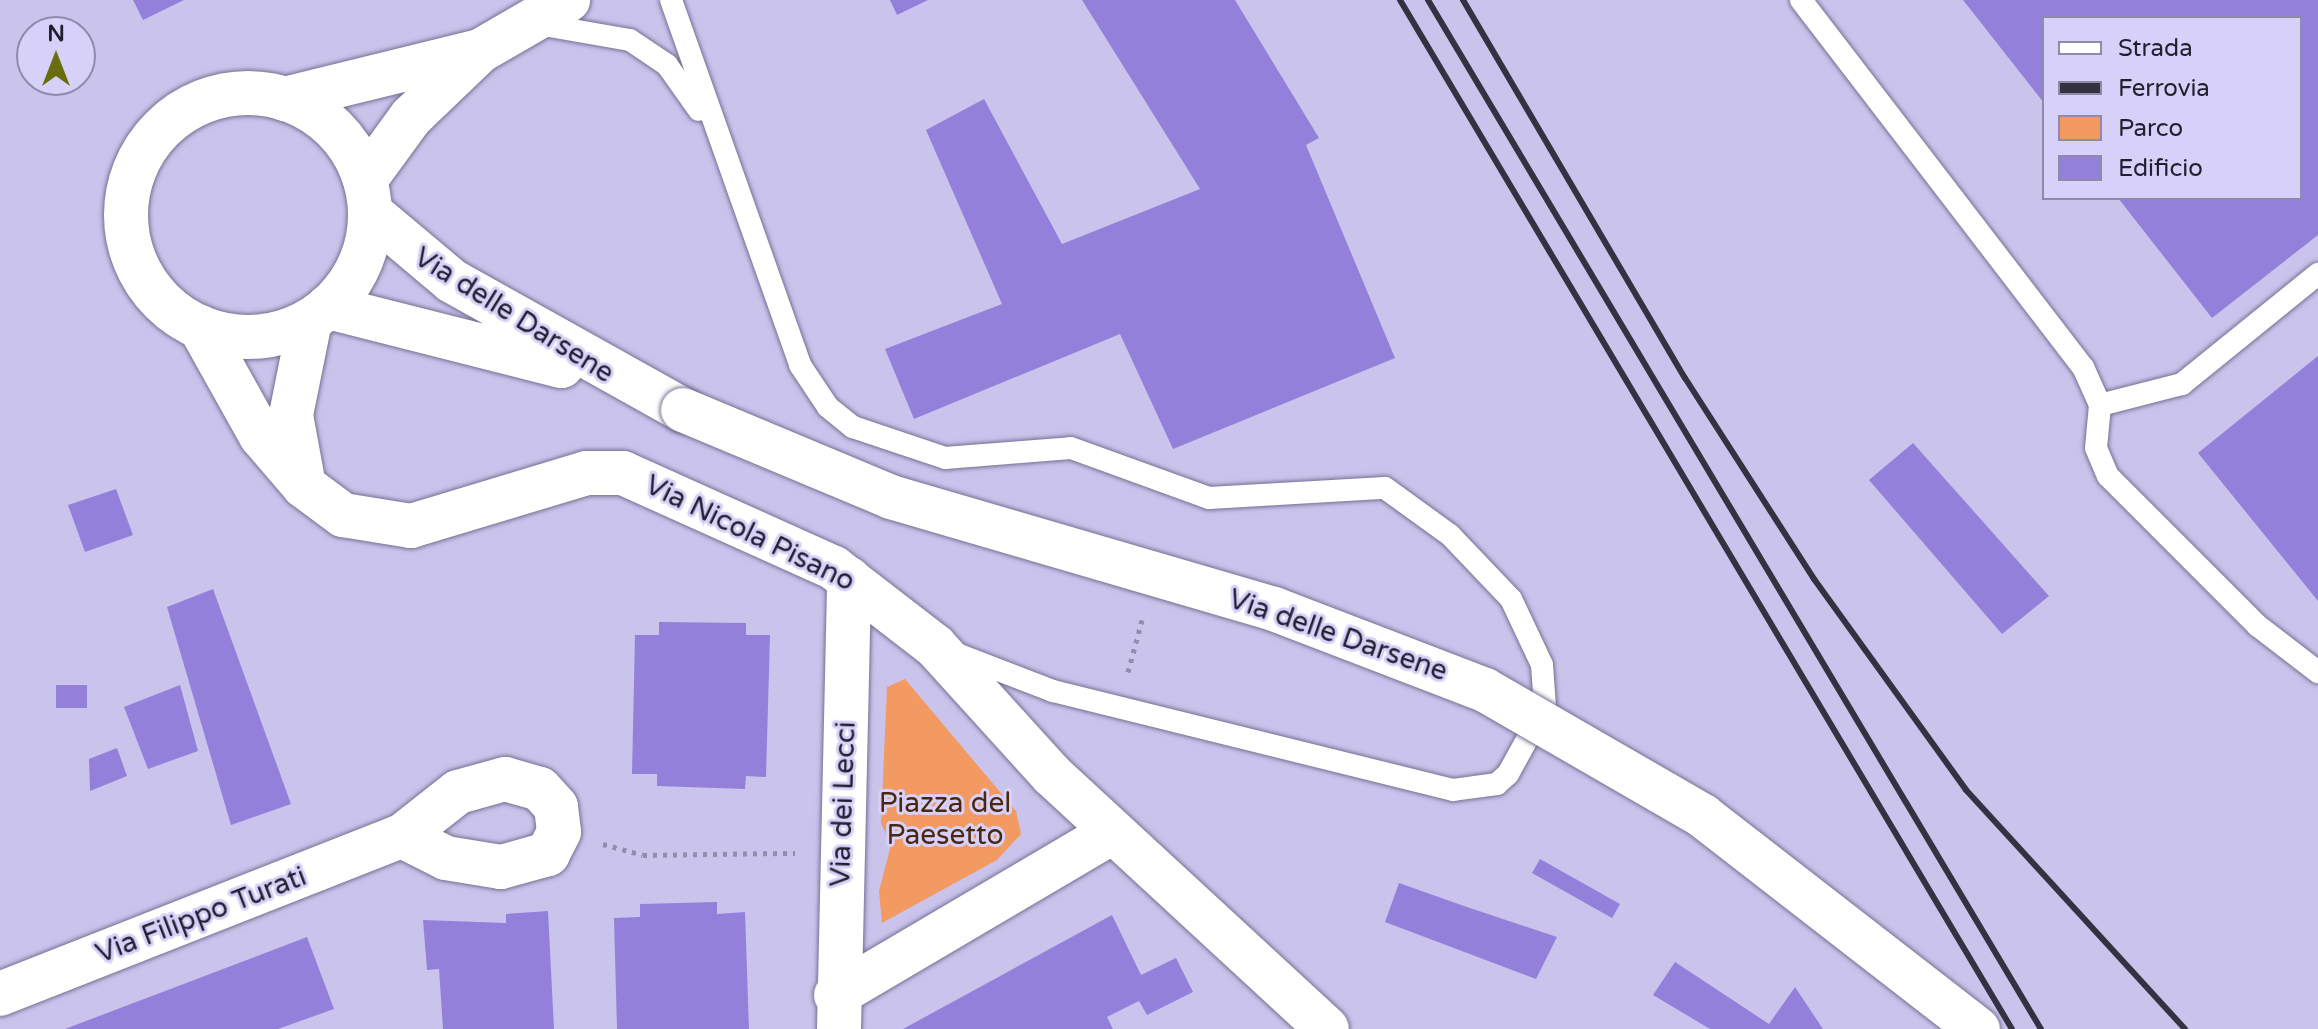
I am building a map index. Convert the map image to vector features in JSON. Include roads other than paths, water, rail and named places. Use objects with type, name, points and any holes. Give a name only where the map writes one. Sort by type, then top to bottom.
[{"type":"street","name":"Via Nicola Pisano","points":[[319,314],[254,337],[200,327],[156,298],[137,267],[126,231],[130,183],[152,140],[189,108],[236,94],[284,99],[480,51],[552,12]]},
{"type":"street","name":"Via Nicola Pisano","points":[[304,486],[291,415],[319,314],[360,265],[367,196],[411,117],[480,51]]},
{"type":"street","name":"Via Nicola Pisano","points":[[284,99],[335,129],[367,196]]},
{"type":"street","name":"Via delle Darsene","points":[[367,196],[427,265],[624,384],[891,497],[1274,609],[1485,690],[1575,735],[1703,816],[1978,1029]]},
{"type":"street","name":"Via delle Darsene","points":[[319,314],[624,384]]},
{"type":"street","name":"Via Nicola Pisano","points":[[200,327],[261,436],[304,486],[357,520],[411,526],[586,473],[623,473],[849,579],[935,646],[1113,832],[1233,935],[1327,1029]]},
{"type":"street","name":"Via dei Lecci","points":[[838,1012],[849,579]]},
{"type":"street","name":"Via Filippo Turati","points":[[0,994],[402,836],[458,792],[505,779],[540,789],[556,807],[559,832],[548,854],[501,867],[446,858],[402,836]]},
{"type":"street","points":[[838,1012],[1113,832]]},
{"type":"lane","points":[[671,0],[712,131],[800,365],[828,407],[853,427],[945,458],[1071,448],[1209,498],[1385,488],[1450,535],[1511,599],[1542,665],[1545,707],[1508,774],[1497,784],[1453,790],[1053,691],[935,646]]},
{"type":"lane","points":[[1801,0],[2083,367],[2100,405],[2096,448],[2108,476],[2258,626],[2318,672]]},
{"type":"lane","points":[[552,12],[611,33],[649,51],[677,77],[712,131]]},
{"type":"lane","points":[[2100,405],[2182,384],[2314,286]]},
{"type":"railway","points":[[1400,0],[2012,1029]]},
{"type":"railway","points":[[1428,0],[2041,1029]]},
{"type":"railway","points":[[1463,0],[1685,378],[1814,579],[1966,790],[2185,1029]]},
{"type":"park label","name":"Piazza del Paesetto","points":[[945,819]]}]
